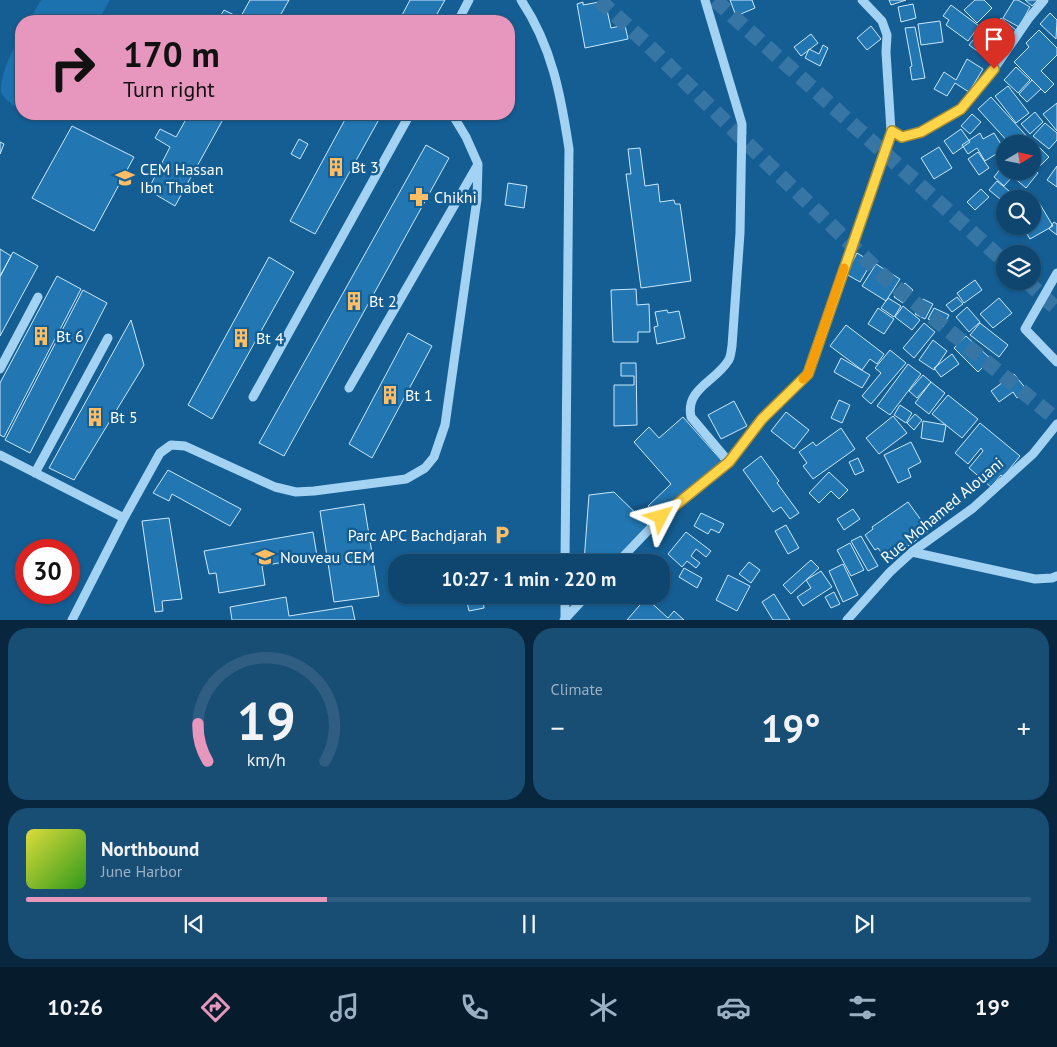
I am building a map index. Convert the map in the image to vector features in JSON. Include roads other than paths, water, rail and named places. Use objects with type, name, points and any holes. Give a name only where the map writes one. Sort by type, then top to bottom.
[{"type":"street","points":[[461,15],[469,0]]},
{"type":"street","points":[[521,0],[534,18],[550,56],[563,108],[569,150],[565,554]]},
{"type":"street","points":[[705,0],[742,124],[740,232],[730,359],[720,372],[694,394],[689,407],[691,417],[729,462]]},
{"type":"street","points":[[626,554],[661,517],[729,462],[762,419],[808,374],[892,131],[886,52],[887,35],[882,20],[862,0]]},
{"type":"street","points":[[892,131],[902,137],[921,132],[961,109],[994,69],[1029,18],[1044,0]]},
{"type":"street","points":[[253,397],[407,120]]},
{"type":"street","points":[[72,620],[124,518],[160,453],[171,445],[185,446],[275,487],[296,492],[406,479],[425,468],[434,456],[445,425],[477,199],[478,164],[466,137],[456,120]]},
{"type":"street","points":[[349,388],[478,164]]},
{"type":"street","points":[[1057,272],[1025,329],[1057,362]]},
{"type":"street","points":[[0,369],[38,297]]},
{"type":"street","points":[[35,473],[108,338]]},
{"type":"street","name":"Rue Mohamed Alouani","points":[[847,620],[890,572],[912,552],[973,508],[1033,454],[1057,424]]},
{"type":"street","points":[[0,455],[124,518]]},
{"type":"street","points":[[912,552],[1035,579],[1057,576]]},
{"type":"street","points":[[564,619],[565,604]]},
{"type":"street","points":[[564,619],[578,604]]},
{"type":"tunnel","points":[[599,0],[645,42],[890,282],[1057,420]]},
{"type":"tunnel","points":[[715,0],[996,254]]},
{"type":"tunnel","points":[[1036,290],[1057,309]]},
{"type":"place","name":"Bt 3","points":[[336,167]]},
{"type":"place","name":"CEM Hassan Ibn Thabet","points":[[125,178]]},
{"type":"place","name":"Chikhi","points":[[419,197]]},
{"type":"place","name":"Bt 2","points":[[354,301]]},
{"type":"place","name":"Bt 6","points":[[41,336]]},
{"type":"place","name":"Bt 4","points":[[241,338]]},
{"type":"place","name":"Bt 1","points":[[390,395]]},
{"type":"place","name":"Bt 5","points":[[95,417]]},
{"type":"place","name":"Parc APC Bachdjarah","points":[[502,535]]},
{"type":"place","name":"Nouveau CEM","points":[[265,557]]}]
